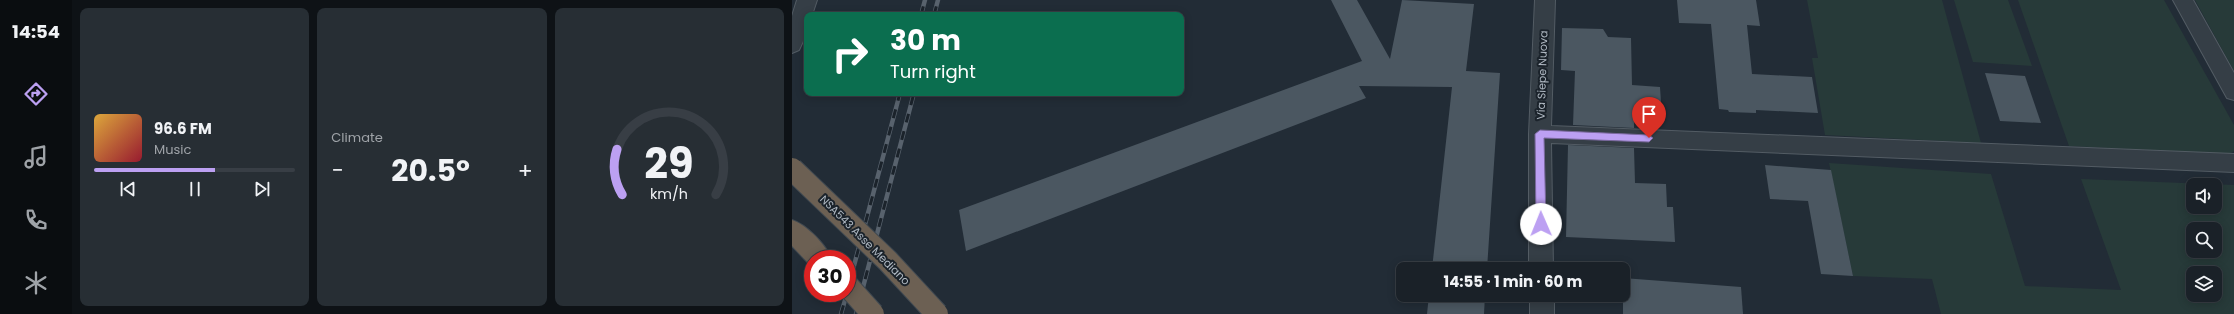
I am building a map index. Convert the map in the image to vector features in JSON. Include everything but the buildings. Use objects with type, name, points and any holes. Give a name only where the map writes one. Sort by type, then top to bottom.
[{"type":"highway","name":"NSA543 Asse Mediano","points":[[792,169],[888,261],[937,314]]},
{"type":"highway","points":[[792,230],[811,250]]},
{"type":"highway","points":[[856,295],[873,314]]},
{"type":"street","points":[[792,45],[807,0]]},
{"type":"street","name":"Via Siepe Nuova","points":[[1542,262],[1540,134],[1545,0]]},
{"type":"street","points":[[2183,0],[2234,92]]},
{"type":"street","points":[[1540,134],[2234,163]]},
{"type":"street","points":[[1542,302],[1542,314]]},
{"type":"green space","points":[[1807,0],[1942,0],[1981,143],[1825,135],[1812,58],[1818,58]]},
{"type":"green space","points":[[1954,0],[2008,0],[2032,66],[1973,62]]},
{"type":"green space","points":[[2018,0],[2164,0],[2234,125],[2234,151],[2230,154],[2069,146]]},
{"type":"green space","points":[[2195,0],[2234,0],[2234,71]]},
{"type":"green space","points":[[1829,163],[1991,174],[2025,286],[2121,290],[2081,179],[2186,183],[2186,214],[2222,214],[2222,185],[2234,185],[2234,314],[1941,314],[1932,279],[1853,276]]},
{"type":"railway","points":[[922,12],[925,0]]},
{"type":"railway","points":[[935,12],[938,0]]},
{"type":"railway","points":[[856,258],[899,96]]},
{"type":"railway","points":[[856,314],[913,96]]},
{"type":"railway","points":[[841,314],[844,302]]},
{"type":"route","points":[[1541,224],[1540,134],[1649,138]]}]
